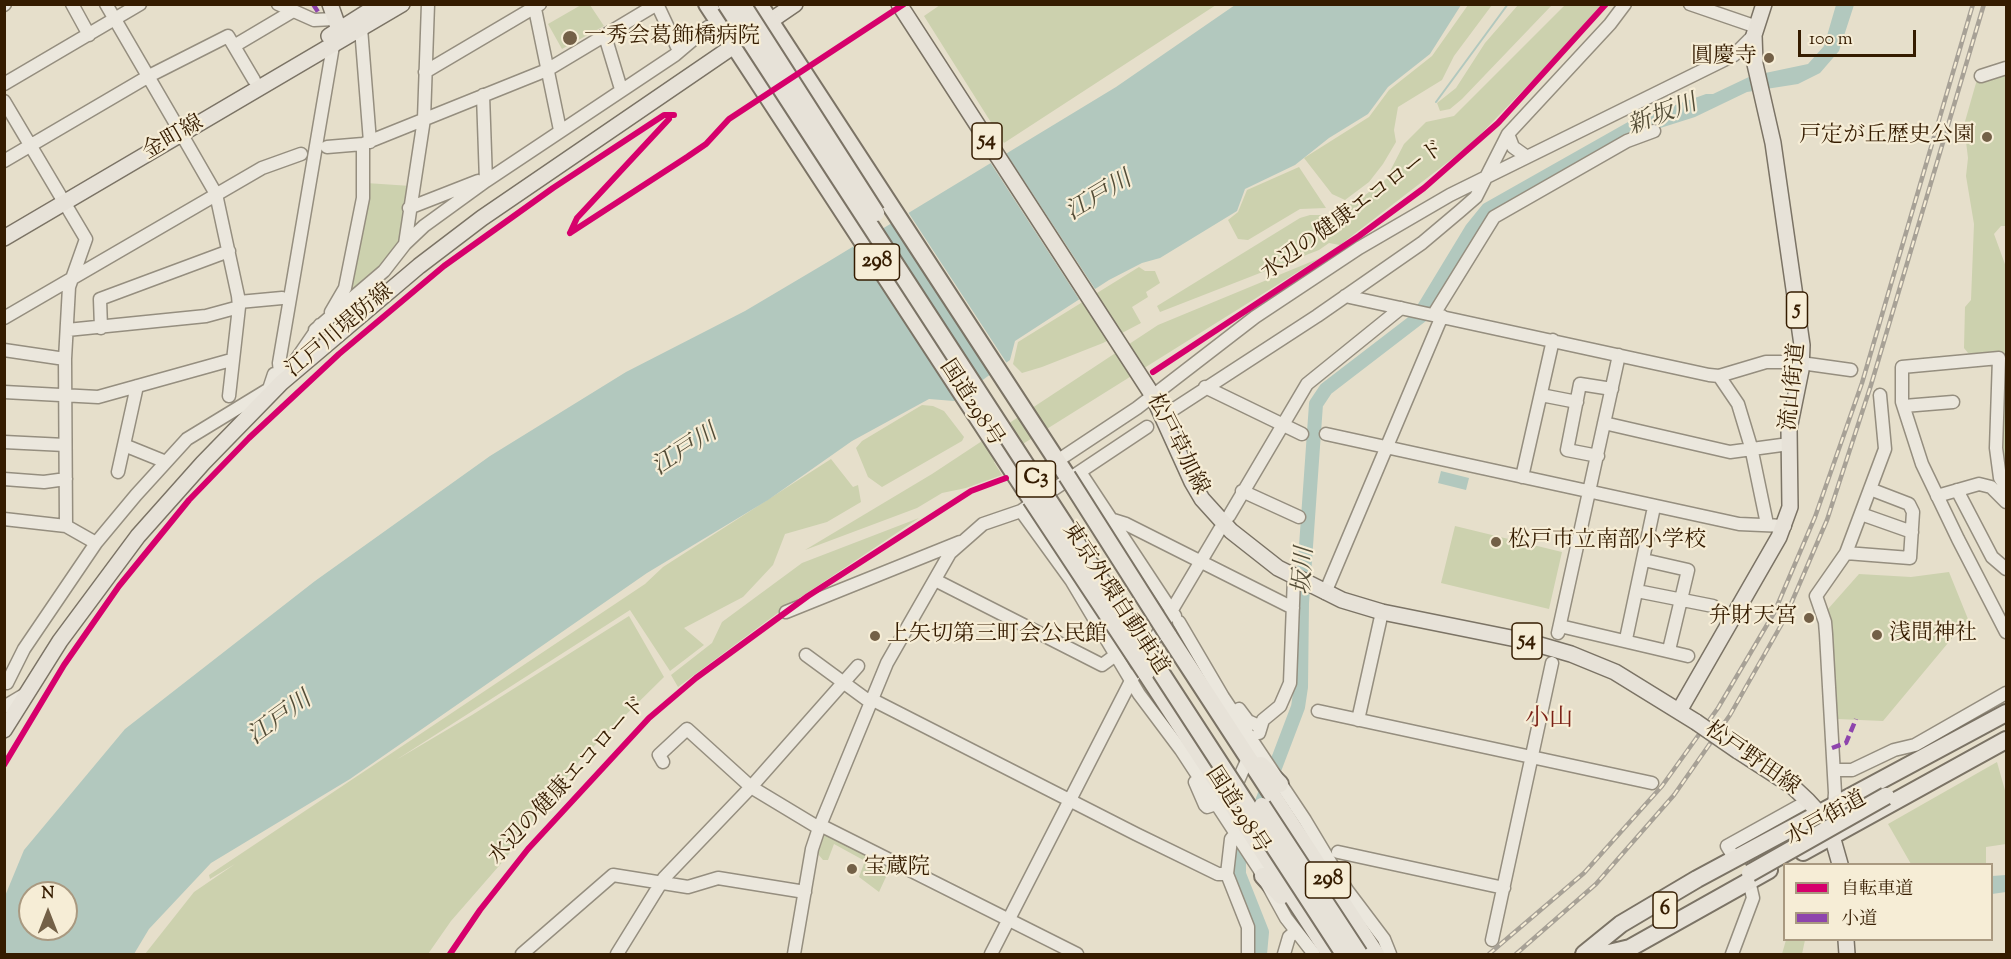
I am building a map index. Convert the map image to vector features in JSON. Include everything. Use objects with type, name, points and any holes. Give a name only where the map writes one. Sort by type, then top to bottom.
[{"type":"highway","name":"東京外環自動車道","points":[[742,4],[1026,447],[1359,954]]},
{"type":"highway","name":"国道298号","points":[[759,4],[1057,461],[1073,474],[1168,635],[1256,764],[1282,792],[1296,830],[1376,954]]},
{"type":"highway","name":"国道298号","points":[[716,13],[733,45],[747,62],[1008,462],[1022,484],[1026,505],[1238,826],[1259,864],[1300,911],[1330,954]]},
{"type":"highway","name":"東京外環自動車道","points":[[716,13],[1344,954]]},
{"type":"highway","points":[[1584,954],[1621,924],[1813,807],[1835,805],[2007,713]]},
{"type":"highway","name":"水戸街道","points":[[1884,793],[2007,720]]},
{"type":"highway","name":"水戸街道","points":[[1584,954],[1884,793],[2007,730]]},
{"type":"highway","points":[[1783,863],[2007,740]]},
{"type":"highway","points":[[1605,954],[1630,948],[1783,863]]},
{"type":"highway","points":[[1259,864],[1284,899],[1300,911]]},
{"type":"highway","name":"水戸街道","points":[[1605,954],[1744,870]]},
{"type":"main road","points":[[362,16],[380,4]]},
{"type":"main road","points":[[335,28],[362,16],[402,4]]},
{"type":"main road","name":"江戸川堤防線","points":[[4,730],[60,641],[138,536],[277,379],[457,236],[795,4]]},
{"type":"main road","name":"松戸草加線","points":[[898,4],[1153,396],[1192,482],[1212,511],[1248,546],[1295,578],[1320,590],[1382,612],[1526,641],[1571,654],[1615,672],[1679,711]]},
{"type":"main road","name":"流山街道","points":[[1679,711],[1785,526],[1790,496],[1790,419],[1801,363],[1802,345],[1775,157],[1756,69],[1756,31],[1764,4]]},
{"type":"main road","name":"金町線","points":[[180,130],[335,28]]},
{"type":"main road","name":"金町線","points":[[4,238],[62,199],[180,130],[335,28]]},
{"type":"main road","name":"金町線","points":[[4,227],[62,199]]},
{"type":"main road","name":"松戸野田線","points":[[1679,711],[1738,751],[1813,807]]},
{"type":"main road","points":[[1813,807],[1832,836],[1840,863]]},
{"type":"street","points":[[72,4],[89,35]]},
{"type":"street","points":[[106,4],[216,194],[239,305],[228,396]]},
{"type":"street","points":[[4,84],[140,4]]},
{"type":"street","points":[[277,379],[335,28],[278,4]]},
{"type":"street","points":[[405,244],[424,119],[428,4]]},
{"type":"street","points":[[315,330],[384,271],[405,244],[424,226],[486,180],[679,51],[716,13],[742,4]]},
{"type":"street","points":[[1170,411],[1422,243],[1476,197],[1508,134],[1610,24],[1624,4]]},
{"type":"street","points":[[1022,484],[1153,396],[1255,317],[1404,220],[1485,177],[1734,55],[1756,31],[1690,4]]},
{"type":"street","points":[[425,72],[536,5],[560,130]]},
{"type":"street","points":[[327,147],[366,143],[547,70],[657,5],[679,51]]},
{"type":"street","points":[[234,46],[292,11]]},
{"type":"street","points":[[4,681],[6,683],[24,649],[96,543],[166,462],[187,439],[268,389],[334,308],[345,288],[363,198],[366,143],[362,16]]},
{"type":"street","points":[[4,161],[148,76],[228,36],[254,80]]},
{"type":"street","points":[[604,36],[621,89]]},
{"type":"street","points":[[1734,55],[1756,69]]},
{"type":"street","points":[[1982,76],[2007,68]]},
{"type":"street","points":[[483,95],[486,180]]},
{"type":"street","points":[[4,101],[86,238],[69,287],[65,358],[66,526]]},
{"type":"street","points":[[1320,590],[1385,448],[1438,315],[1494,217],[1627,141],[1654,132]]},
{"type":"street","points":[[1508,134],[1513,147],[1527,157]]},
{"type":"street","points":[[4,318],[262,168],[302,154]]},
{"type":"street","points":[[409,208],[486,180]]},
{"type":"street","points":[[100,328],[100,299],[229,251]]},
{"type":"street","points":[[1345,296],[1719,376],[1766,362],[1801,363],[1851,370]]},
{"type":"street","points":[[67,330],[206,316],[239,305],[282,298]]},
{"type":"street","points":[[1229,516],[1307,384],[1404,308]]},
{"type":"street","points":[[1522,477],[1553,340]]},
{"type":"street","points":[[282,348],[298,355]]},
{"type":"street","points":[[4,350],[65,358]]},
{"type":"street","points":[[1619,355],[1559,629],[1626,639],[1688,656]]},
{"type":"street","points":[[2007,487],[2000,478],[1996,448],[1999,358],[1902,367],[1901,390],[1904,406],[1922,464],[2007,632]]},
{"type":"street","points":[[4,392],[98,397],[231,360]]},
{"type":"street","points":[[1719,376],[1738,404],[1751,447],[1767,524]]},
{"type":"street","points":[[1598,456],[1568,450],[1580,384],[1612,390]]},
{"type":"street","points":[[118,472],[137,386]]},
{"type":"street","points":[[1206,387],[1302,434]]},
{"type":"street","points":[[1541,395],[1577,402]]},
{"type":"street","points":[[1832,836],[1835,805],[1834,770],[1825,622],[1814,592],[1846,553],[1885,449],[1880,423],[1880,395]]},
{"type":"street","points":[[1904,406],[1953,402]]},
{"type":"street","points":[[1604,423],[1730,452],[1751,447],[1790,444]]},
{"type":"street","points":[[794,954],[819,826],[870,700],[893,651],[950,553],[983,524],[1026,505],[1147,427]]},
{"type":"street","points":[[1326,434],[1738,524],[1785,526]]},
{"type":"street","points":[[4,442],[65,445]]},
{"type":"street","points":[[124,445],[166,462]]},
{"type":"street","points":[[1073,474],[1110,519],[1244,717],[1259,726]]},
{"type":"street","points":[[4,479],[44,482],[66,479]]},
{"type":"street","points":[[1937,496],[1979,484],[1992,487],[2007,502]]},
{"type":"street","points":[[1846,553],[1910,558],[1913,512],[1909,504],[1870,489]]},
{"type":"street","points":[[1956,490],[1992,557],[2007,569]]},
{"type":"street","points":[[1242,491],[1299,517]]},
{"type":"street","points":[[1026,505],[1117,654],[1139,676],[1168,742],[1199,789],[1205,805],[1207,807],[1213,805]]},
{"type":"street","points":[[1626,639],[1654,507]]},
{"type":"street","points":[[1861,514],[1912,532]]},
{"type":"street","points":[[4,519],[66,526],[96,543]]},
{"type":"street","points":[[1110,519],[1126,524],[1293,608]]},
{"type":"street","points":[[991,954],[1069,799],[1139,676],[1171,611],[1220,529]]},
{"type":"street","points":[[786,612],[962,542]]},
{"type":"street","points":[[1644,560],[1688,570],[1669,650]]},
{"type":"street","points":[[1256,740],[1259,726],[1280,706],[1290,683],[1295,578]]},
{"type":"street","points":[[935,580],[1102,665],[1117,654]]},
{"type":"street","points":[[1637,591],[1713,606]]},
{"type":"street","points":[[1358,720],[1382,612]]},
{"type":"street","points":[[1179,622],[1223,697],[1256,764],[1232,793]]},
{"type":"street","points":[[806,655],[844,685],[870,700],[1218,874],[1227,874]]},
{"type":"street","points":[[1492,940],[1552,663]]},
{"type":"street","points":[[617,954],[660,882],[751,787],[844,685],[858,666]]},
{"type":"street","points":[[4,707],[28,692]]},
{"type":"street","points":[[1834,770],[1852,770],[1894,750],[1915,745],[2007,693]]},
{"type":"street","points":[[1318,711],[1652,783]]},
{"type":"street","points":[[1160,723],[1238,826],[1231,839],[1227,874],[1248,927],[1248,954]]},
{"type":"street","points":[[663,762],[659,754],[687,729],[751,787],[819,826],[1077,954]]},
{"type":"street","points":[[1282,792],[1347,890],[1384,939],[1390,954]]},
{"type":"street","points":[[1732,954],[1753,898],[1744,870],[1727,846],[1813,807]]},
{"type":"street","points":[[1338,852],[1504,888]]},
{"type":"street","points":[[1259,864],[1296,931],[1314,954]]},
{"type":"street","points":[[522,954],[613,875],[688,886],[718,878],[805,892]]},
{"type":"street","points":[[1284,954],[1289,937],[1296,931]]},
{"type":"green space","points":[[581,5],[590,5],[604,26],[562,49],[548,24]]},
{"type":"green space","points":[[940,5],[1216,5],[1004,143],[924,16]]},
{"type":"green space","points":[[1468,5],[1492,5],[1454,56],[1442,80],[1398,107],[1394,130],[1396,142],[1369,182],[1345,200],[1332,194],[1304,158],[1369,117],[1389,90],[1432,56]]},
{"type":"green space","points":[[1518,5],[1552,5],[1462,99],[1450,109],[1440,111],[1437,103],[1456,88],[1485,43]]},
{"type":"green space","points":[[1565,5],[1606,5],[1470,145],[1340,245],[1329,243],[1319,250],[1160,312],[1157,306],[1300,218],[1310,215],[1330,215],[1360,199],[1386,179],[1404,144],[1426,122],[1454,116]]},
{"type":"green space","points":[[2006,62],[2006,226],[2001,226],[1994,234],[2006,267],[2006,483],[1997,471],[1994,363],[1991,357],[1968,353],[1964,348],[1965,307],[1971,300],[1974,224],[1966,176],[1968,158],[1964,125],[1978,76]]},
{"type":"green space","points":[[1299,167],[1326,208],[1300,209],[1248,240],[1238,239],[1228,220],[1238,212],[1247,190]]},
{"type":"green space","points":[[366,183],[411,186],[402,242],[384,267],[349,298],[346,293]]},
{"type":"green space","points":[[1320,258],[994,462],[1002,475],[966,488],[942,493],[917,508],[805,550],[932,474],[1158,325]]},
{"type":"green space","points":[[1139,267],[1145,271],[1155,271],[1160,283],[1146,292],[1148,297],[1132,307],[1141,323],[1103,343],[1042,367],[1022,373],[1013,364],[1018,342]]},
{"type":"green space","points":[[922,405],[933,406],[944,411],[964,437],[962,441],[882,487],[868,477],[856,448],[862,441]]},
{"type":"green space","points":[[831,459],[853,487],[858,485],[861,502],[827,522],[785,534],[773,565],[743,597],[684,628],[704,645],[670,671],[630,610],[396,760],[629,616],[664,677],[581,759],[505,859],[451,921],[428,954],[145,954],[194,892],[235,864],[210,879],[209,875],[645,584],[663,567]]},
{"type":"green space","points":[[919,518],[783,609],[678,687],[671,675],[712,643],[722,622],[802,563]]},
{"type":"green space","points":[[1455,526],[1562,552],[1549,609],[1441,583]]},
{"type":"green space","points":[[1949,572],[1968,619],[1883,721],[1837,719],[1828,609],[1859,574],[1911,577]]},
{"type":"green space","points":[[1997,762],[2006,794],[2006,844],[1986,847],[1986,863],[1910,863],[1888,824]]},
{"type":"green space","points":[[824,833],[891,866],[879,892],[859,877],[865,861],[834,844],[828,860],[823,860],[818,854]]},
{"type":"green space","points":[[1786,941],[1805,941],[1802,954],[1782,954]]},
{"type":"water","name":"江戸川","points":[[1235,5],[1461,5],[1430,54],[1388,87],[1368,114],[1329,138],[1295,165],[1245,189],[1237,211],[1160,258],[1142,263],[1109,280],[1015,341],[1010,360],[954,401],[929,399],[852,441],[768,500],[647,573],[350,779],[211,863],[149,929],[134,954],[5,954],[5,896],[24,850],[125,729],[315,581],[490,456],[626,372],[745,311],[1116,87]]},
{"type":"water","name":"新坂川","points":[[1836,5],[1854,5],[1839,51],[1820,73],[1798,84],[1747,92],[1695,117],[1654,130],[1505,205],[1433,310],[1412,314],[1466,225],[1483,204],[1628,122],[1706,94],[1713,94],[1751,76],[1808,64],[1824,46]]},
{"type":"water","points":[[1441,471],[1469,478],[1466,490],[1438,483]]},
{"type":"water","points":[[2006,875],[2006,892],[1993,894],[1993,876]]},
{"type":"pier","points":[[1004,150],[1097,292],[1081,302],[988,159]]},
{"type":"pier","points":[[906,209],[1008,365],[992,377],[889,219]]},
{"type":"waterway","points":[[1436,102],[1508,4]]},
{"type":"waterway","name":"坂川","points":[[1257,815],[1298,707],[1301,687],[1302,603],[1316,404],[1326,389],[1425,313],[1430,304]]},
{"type":"waterway","name":"坂川","points":[[1248,838],[1239,863],[1239,874],[1262,932],[1260,954]]},
{"type":"railway","points":[[1489,954],[1584,873],[1662,786],[1718,708],[1774,613],[1815,517],[1862,383],[1973,4]]},
{"type":"railway","points":[[1516,954],[1596,884],[1674,795],[1730,715],[1784,620],[1827,520],[1871,385],[1984,4]]},
{"type":"marked path","points":[[313,4],[320,15]]},
{"type":"marked path","points":[[1832,748],[1846,743],[1856,719]]},
{"type":"cycle path","points":[[570,233],[706,144],[729,119],[904,4]]},
{"type":"cycle path","name":"水辺の健康エコロード","points":[[1153,372],[1359,236],[1424,188],[1498,123],[1606,4]]},
{"type":"cycle path","points":[[4,765],[64,665],[119,586],[189,500],[249,438],[339,354],[444,266],[553,188],[664,115],[674,115]]},
{"type":"cycle path","points":[[570,233],[577,218],[669,119]]},
{"type":"cycle path","name":"水辺の健康エコロード","points":[[450,954],[480,910],[528,849],[649,718],[696,678],[808,596],[971,491],[1006,478]]},
{"type":"place","name":"一秀会葛飾橋病院","points":[[570,38]]},
{"type":"place","name":"圓慶寺","points":[[1769,58]]},
{"type":"place","name":"戸定が丘歴史公園","points":[[1987,137]]},
{"type":"place","name":"松戸市立南部小学校","points":[[1496,542]]},
{"type":"place","name":"弁財天宮","points":[[1809,618]]},
{"type":"place","name":"浅間神社","points":[[1877,635]]},
{"type":"place","name":"上矢切第三町会公民館","points":[[875,636]]},
{"type":"place","name":"宝蔵院","points":[[852,869]]},
{"type":"district","name":"小山","points":[[1549,721]]}]
